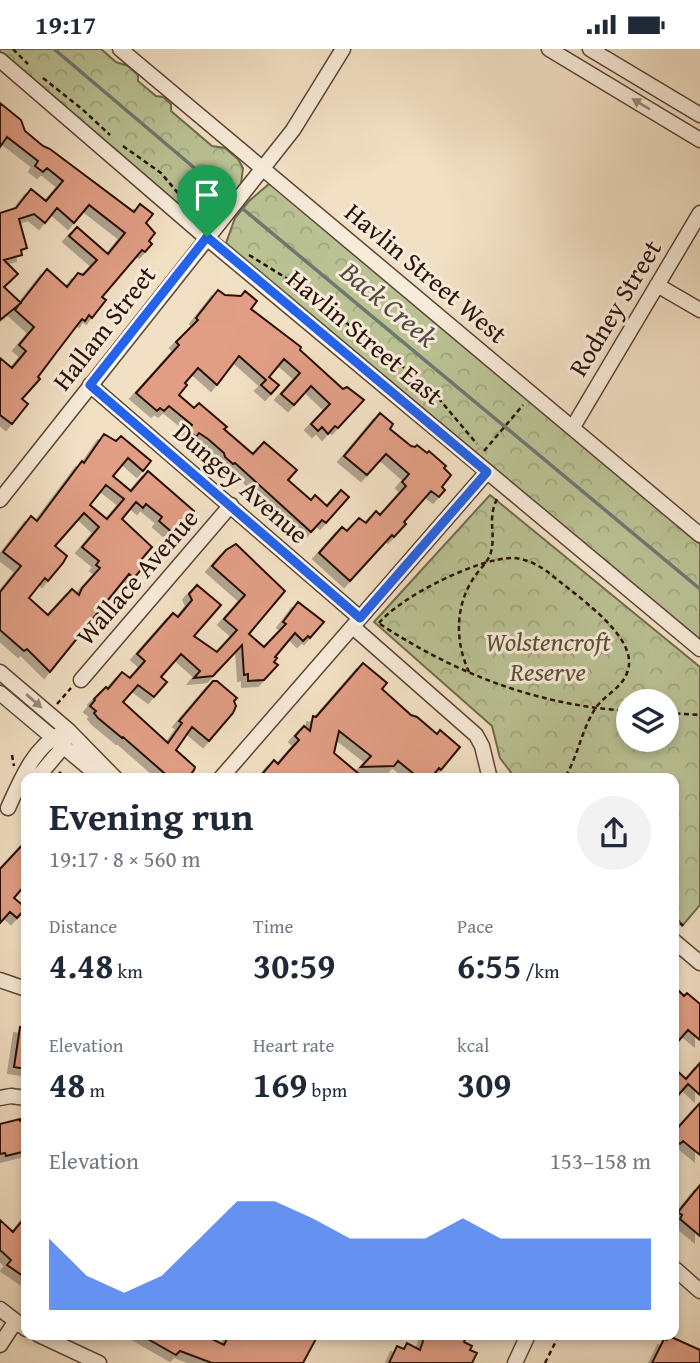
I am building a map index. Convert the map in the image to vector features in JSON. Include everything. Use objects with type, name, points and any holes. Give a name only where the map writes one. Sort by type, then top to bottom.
[{"type":"street","name":"Havlin Street West","points":[[120,49],[700,535]]},
{"type":"street","name":"Hallam Street","points":[[0,500],[262,169],[311,104],[343,49]]},
{"type":"street","points":[[549,49],[700,139]]},
{"type":"street","points":[[590,49],[700,115]]},
{"type":"street","name":"Havlin Street East","points":[[0,60],[207,237],[700,649]]},
{"type":"street","name":"Rodney Street","points":[[573,427],[700,213]]},
{"type":"street","points":[[657,285],[700,310]]},
{"type":"street","name":"Dungey Avenue","points":[[90,385],[231,505],[476,735],[482,746],[489,773]]},
{"type":"street","points":[[225,773],[487,472]]},
{"type":"street","name":"Wallace Avenue","points":[[81,680],[231,505]]},
{"type":"street","points":[[0,672],[68,730],[110,773]]},
{"type":"street","points":[[0,693],[94,773]]},
{"type":"street","points":[[24,773],[68,730]]},
{"type":"street","points":[[40,773],[57,743]]},
{"type":"street","points":[[4,812],[21,779]]},
{"type":"street","points":[[4,812],[21,794]]},
{"type":"street","points":[[679,945],[700,963]]},
{"type":"street","points":[[0,980],[21,987]]},
{"type":"street","points":[[0,1098],[21,1097]]},
{"type":"street","points":[[679,1273],[700,1291]]},
{"type":"street","points":[[0,1309],[21,1325],[0,1345]]},
{"type":"street","points":[[50,1340],[99,1363]]},
{"type":"street","points":[[515,1363],[526,1340]]},
{"type":"path","points":[[13,49],[30,67]]},
{"type":"path","points":[[37,73],[115,140]]},
{"type":"path","points":[[120,144],[161,173],[183,199]]},
{"type":"path","points":[[247,253],[299,286],[429,387],[477,444]]},
{"type":"path","points":[[484,451],[528,399]]},
{"type":"path","points":[[469,672],[460,645],[460,608],[468,587],[486,562],[492,544],[490,517],[494,504],[505,487]]},
{"type":"path","points":[[568,773],[595,708],[627,674],[631,659],[617,631],[538,565],[515,558],[486,562],[434,584],[385,615],[379,623],[454,667],[498,685],[595,708],[616,710]]},
{"type":"path","points":[[52,710],[78,677],[81,680]]},
{"type":"path","points":[[679,714],[700,715]]},
{"type":"path","points":[[58,770],[61,773]]},
{"type":"path","points":[[679,922],[683,926]]},
{"type":"path","points":[[545,1363],[556,1340]]},
{"type":"green space","points":[[0,49],[101,49],[116,62],[128,66],[138,75],[138,81],[171,104],[171,111],[212,146],[225,148],[238,159],[243,168],[241,184],[212,221],[199,223],[0,52]]},
{"type":"green space","points":[[269,184],[279,189],[700,544],[700,641],[226,243],[235,218],[249,201]]},
{"type":"green space","name":"Wolstencroft Reserve","points":[[490,495],[700,667],[700,905],[683,925],[679,921],[679,773],[511,773],[500,758],[492,726],[374,622]]},
{"type":"building","points":[[0,103],[21,120],[25,131],[43,146],[134,212],[140,204],[153,214],[146,223],[155,233],[149,241],[152,244],[145,252],[142,250],[102,297],[106,300],[92,318],[89,315],[85,321],[82,319],[38,377],[40,379],[22,399],[28,404],[12,424],[0,415],[0,358],[12,368],[26,351],[19,345],[34,327],[15,310],[20,304],[0,320],[0,213],[16,208],[31,189],[46,201],[63,181],[47,168],[43,172],[35,166],[38,161],[7,137],[0,147]],"holes":[[[89,205],[125,233],[108,254],[77,227],[69,236],[97,260],[83,275],[78,273],[67,287],[47,269],[21,303],[4,287],[18,274],[4,260],[22,255],[21,250],[27,248],[19,219],[34,214],[45,223],[57,208],[74,223]]]},
{"type":"building","points":[[218,290],[225,295],[241,296],[245,291],[257,301],[251,309],[301,347],[300,350],[343,389],[347,387],[364,400],[338,428],[335,426],[328,434],[322,427],[318,431],[311,424],[330,404],[311,386],[294,405],[281,394],[300,373],[284,359],[269,377],[279,385],[271,394],[261,385],[266,380],[239,356],[217,385],[198,368],[179,395],[194,408],[199,403],[253,454],[264,442],[297,470],[288,480],[311,500],[315,495],[327,506],[341,490],[349,497],[326,523],[322,520],[311,532],[208,439],[199,433],[196,437],[188,430],[192,425],[169,406],[164,411],[160,408],[157,411],[136,393],[179,345],[176,342],[198,320],[196,318]]},
{"type":"building","points":[[380,413],[393,424],[390,429],[411,446],[417,445],[427,453],[429,451],[446,466],[444,468],[451,475],[442,487],[445,490],[439,497],[431,491],[404,522],[406,524],[394,537],[392,535],[350,581],[319,553],[342,527],[347,531],[359,518],[366,523],[376,511],[380,515],[406,486],[402,482],[409,474],[386,454],[367,475],[344,456]]},
{"type":"building","points":[[104,434],[116,441],[121,436],[151,461],[143,471],[128,458],[113,476],[131,491],[148,471],[194,511],[174,534],[159,521],[162,517],[146,504],[143,508],[136,502],[122,519],[152,547],[140,561],[145,565],[134,578],[129,574],[50,672],[27,649],[24,651],[0,630],[0,592],[21,566],[3,552],[31,516],[37,521],[82,461],[84,463]],"holes":[[[106,485],[124,499],[107,519],[90,505]],[[84,513],[99,527],[82,547],[99,561],[96,565],[100,568],[79,595],[72,589],[48,615],[29,598],[45,578],[48,581],[63,563],[67,556],[55,546]]]},
{"type":"building","points":[[236,544],[285,591],[249,634],[264,647],[286,624],[283,622],[298,602],[324,622],[310,638],[308,636],[303,641],[295,633],[275,657],[277,658],[274,662],[278,665],[264,680],[248,681],[248,674],[244,675],[242,645],[213,676],[194,678],[200,671],[181,654],[161,677],[167,682],[154,697],[138,685],[123,702],[168,743],[182,723],[179,721],[213,681],[217,681],[237,698],[234,701],[236,706],[233,713],[209,741],[192,727],[176,750],[195,767],[192,773],[164,773],[98,718],[94,713],[96,711],[90,706],[122,672],[130,678],[145,661],[137,654],[173,613],[178,617],[192,600],[189,594],[197,585],[221,605],[194,636],[217,652],[237,630],[224,619],[245,595],[212,566],[226,550]]},
{"type":"building","points":[[363,663],[387,683],[382,689],[411,715],[437,734],[440,730],[460,747],[441,770],[439,768],[435,773],[413,773],[398,761],[394,766],[361,767],[371,756],[339,731],[334,753],[358,773],[263,773],[274,760],[278,764],[299,740],[295,736],[304,726],[310,731],[313,716],[316,717]]},
{"type":"building","points":[[21,846],[21,890],[14,898],[21,904],[21,914],[17,918],[10,912],[0,923],[0,869]]},
{"type":"building","points":[[679,991],[684,996],[687,993],[700,1004],[700,1040],[688,1030],[679,1040]]},
{"type":"building","points":[[20,1027],[21,1068],[14,1067]]},
{"type":"building","points":[[700,1063],[700,1095],[688,1084],[679,1094],[679,1073],[686,1079]]},
{"type":"building","points":[[700,1103],[700,1155],[683,1141],[679,1143],[679,1126]]},
{"type":"building","points":[[20,1119],[21,1152],[6,1156],[5,1153],[0,1154],[0,1124]]},
{"type":"building","points":[[700,1185],[700,1236],[680,1219],[682,1215],[679,1211]]},
{"type":"building","points":[[0,1220],[13,1232],[21,1222],[21,1275],[7,1265],[11,1260],[0,1250]]},
{"type":"building","points":[[150,1340],[214,1340],[224,1345],[226,1340],[315,1340],[303,1363],[212,1363],[180,1351],[176,1355]]},
{"type":"building","points":[[423,1340],[465,1340],[472,1346],[470,1350],[477,1353],[472,1363],[389,1363],[397,1346],[404,1349],[407,1343],[420,1350]]},
{"type":"building","points":[[664,1340],[678,1340],[700,1350],[700,1363],[652,1363]]},
{"type":"waterway","name":"Back Creek","points":[[54,49],[231,199]]},
{"type":"waterway","name":"Back Creek","points":[[237,204],[700,589]]},
{"type":"route","points":[[207,237],[487,472],[360,618],[90,385],[207,237]]}]
